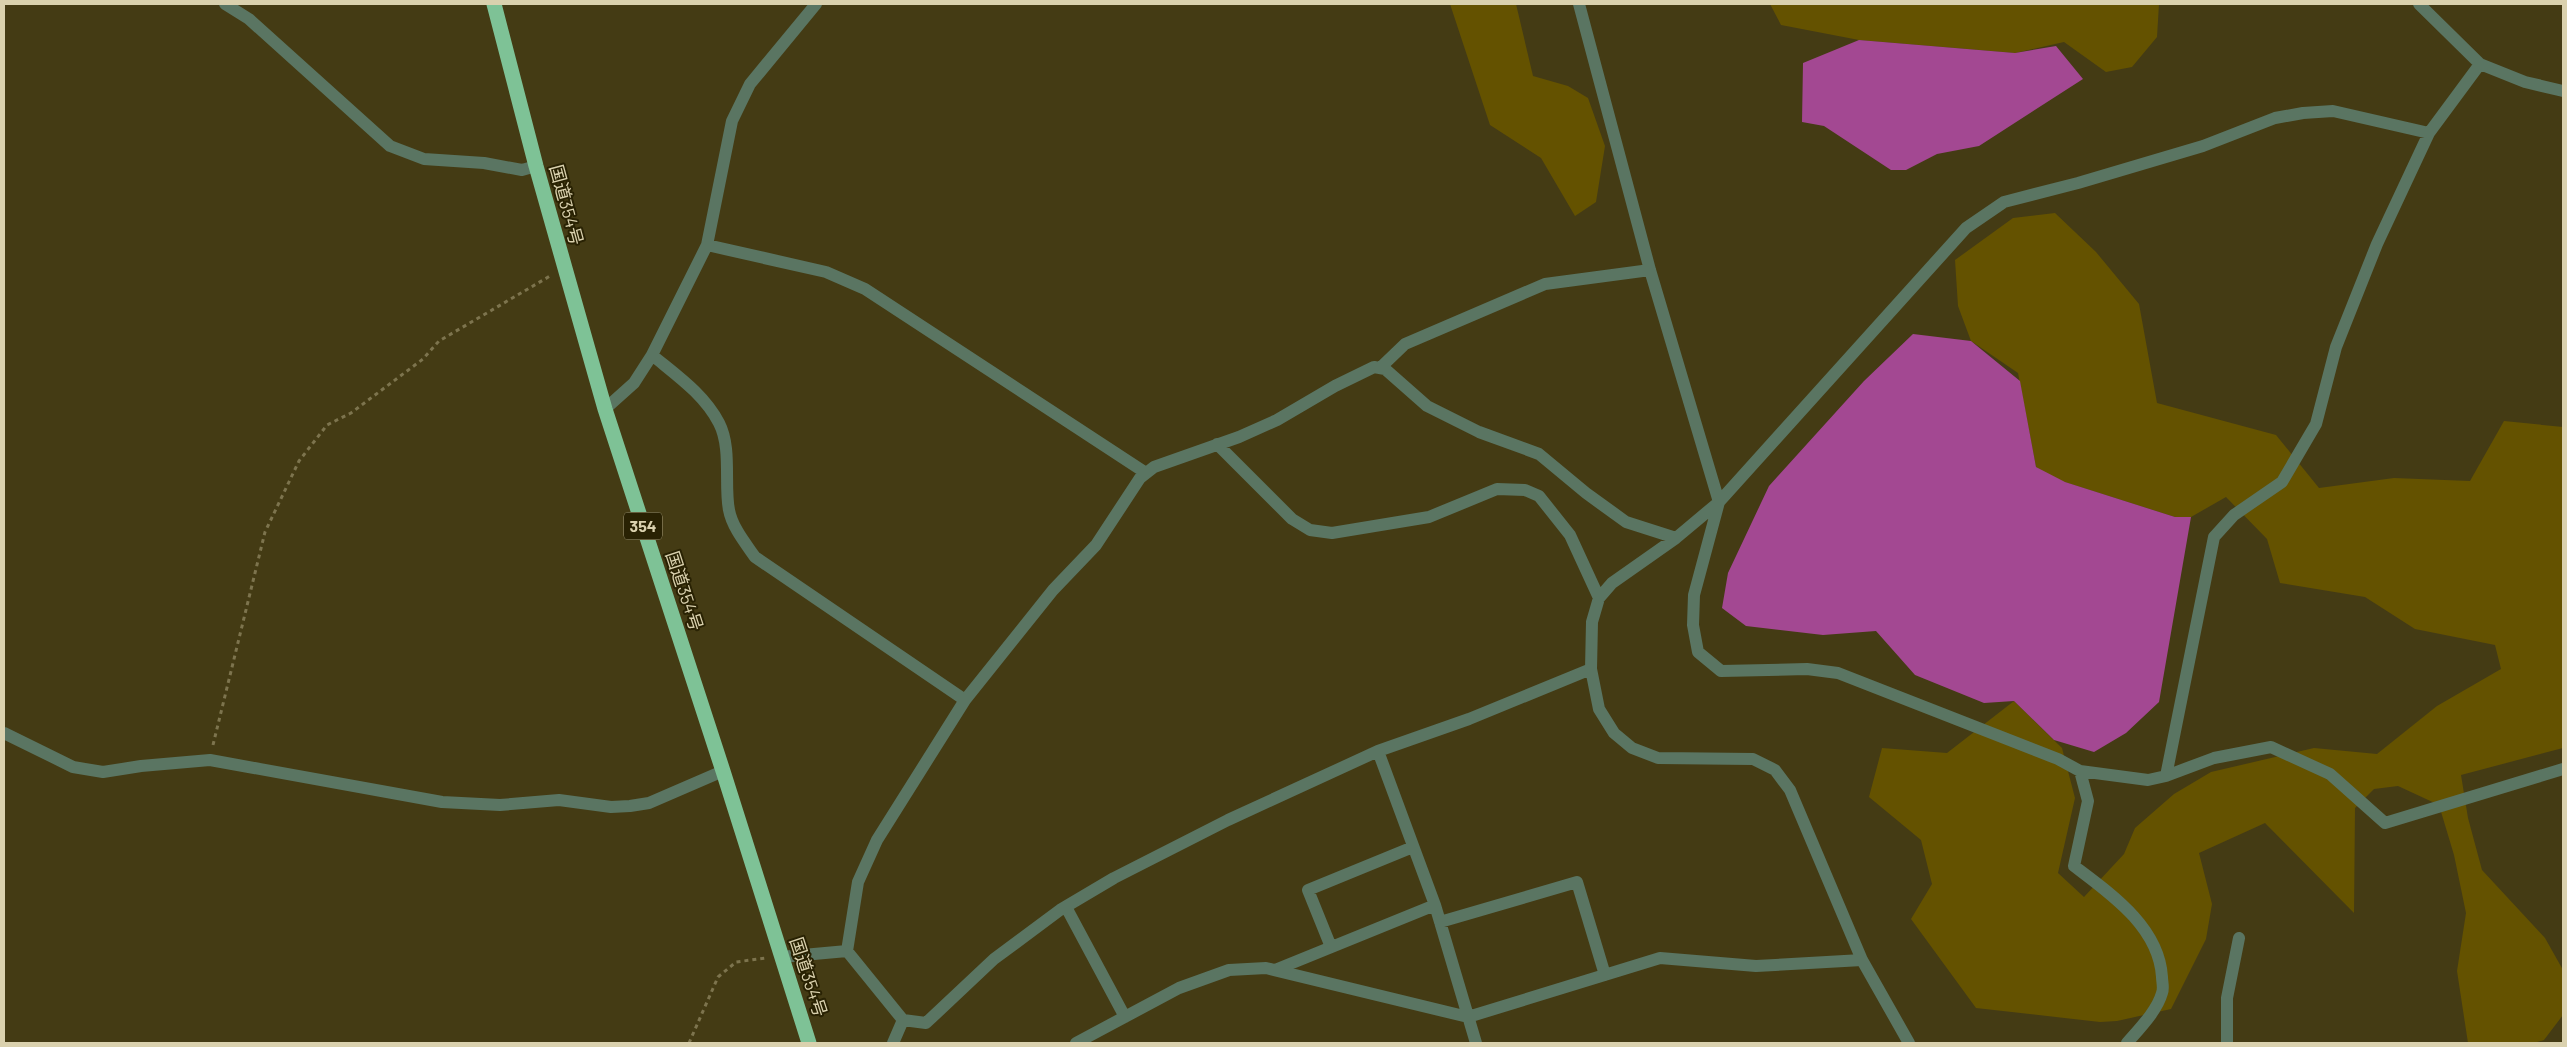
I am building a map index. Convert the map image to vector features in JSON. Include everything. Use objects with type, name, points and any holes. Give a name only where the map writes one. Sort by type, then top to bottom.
[{"type":"highway","name":"国道354号","points":[[494,4],[536,166],[605,409],[809,1043]]},
{"type":"street","points":[[225,4],[249,19],[390,146],[424,158],[484,163],[522,170],[536,166]]},
{"type":"street","points":[[605,409],[634,383],[652,355],[707,245],[732,121],[750,84],[816,4]]},
{"type":"street","points":[[1579,4],[1650,270],[1719,502],[1699,570],[1694,595],[1693,626],[1698,652],[1721,671],[1807,670],[1838,673],[2058,759],[2080,771],[2148,780],[2166,776],[2214,758],[2271,747],[2330,774],[2384,823],[2563,769]]},
{"type":"street","points":[[2419,4],[2480,64],[2526,82],[2563,91]]},
{"type":"street","points":[[2166,776],[2214,537],[2234,515],[2282,482],[2316,424],[2336,346],[2378,244],[2429,133],[2480,64]]},
{"type":"street","points":[[1909,1043],[1862,960],[1790,790],[1775,770],[1753,759],[1658,758],[1632,748],[1614,733],[1599,709],[1591,669],[1592,622],[1599,598],[1612,583],[1676,538],[1719,502],[1966,228],[2004,202],[2184,152],[2275,118],[2303,112],[2333,111],[2429,133]]},
{"type":"street","points":[[707,245],[826,272],[865,290],[1146,473]]},
{"type":"street","points":[[1380,368],[1405,344],[1545,284],[1650,270]]},
{"type":"street","points":[[652,355],[699,394],[720,424],[728,465],[729,511],[740,534],[755,557],[965,700]]},
{"type":"street","points":[[1591,669],[1469,719],[1378,751],[1228,820],[1114,878],[1066,907],[994,959],[926,1023],[903,1020],[846,951],[858,882],[877,840],[965,700],[1053,590],[1096,545],[1140,478],[1154,467],[1277,420],[1335,386],[1374,367],[1385,370],[1427,406],[1479,432],[1539,454],[1586,493],[1626,522],[1676,538]]},
{"type":"street","points":[[1217,444],[1292,519],[1310,530],[1332,533],[1429,517],[1497,489],[1525,490],[1539,496],[1570,535],[1599,598]]},
{"type":"street","points":[[4,733],[73,767],[103,772],[141,766],[210,760],[442,802],[500,805],[559,800],[611,807],[630,806],[648,803],[723,771]]},
{"type":"street","points":[[1378,751],[1435,905],[1476,1043]]},
{"type":"street","points":[[2080,771],[2088,801],[2074,866],[2135,917],[2152,940],[2161,964],[2163,992],[2146,1020],[2127,1043]]},
{"type":"street","points":[[1331,947],[1308,890],[1413,847]]},
{"type":"street","points":[[1440,922],[1577,882],[1605,975]]},
{"type":"street","points":[[1275,970],[1435,905]]},
{"type":"street","points":[[1066,907],[1125,1017]]},
{"type":"street","points":[[2227,1043],[2227,998],[2239,938]]},
{"type":"street","points":[[781,957],[846,951]]},
{"type":"street","points":[[1076,1043],[1090,1040],[1125,1017],[1179,988],[1229,970],[1266,968],[1468,1017],[1660,958],[1756,966],[1862,960]]},
{"type":"street","points":[[893,1043],[903,1020]]},
{"type":"path","points":[[210,760],[265,532],[299,461],[327,425],[351,413],[423,359],[439,341],[564,268]]},
{"type":"path","points":[[689,1043],[718,977],[736,962],[781,957]]},
{"type":"shaded area","points":[[1450,4],[1516,4],[1533,76],[1568,86],[1588,98],[1605,146],[1596,202],[1575,216],[1541,158],[1490,125]]},
{"type":"shaded area","points":[[1770,4],[2159,4],[2157,37],[2132,67],[2106,72],[2064,42],[2015,53],[1859,40],[1781,25]]},
{"type":"shaded area","points":[[1859,40],[2015,53],[2056,46],[2083,79],[1979,146],[1937,154],[1906,170],[1891,170],[1824,126],[1802,122],[1803,63]]},
{"type":"shaded area","points":[[2055,213],[2096,252],[2139,304],[2157,403],[2276,435],[2319,488],[2394,478],[2470,481],[2504,421],[2563,427],[2563,748],[2461,775],[2468,818],[2482,870],[2545,938],[2563,970],[2563,1015],[2544,1040],[2534,1043],[2468,1043],[2457,971],[2466,913],[2454,855],[2439,805],[2398,786],[2374,789],[2355,808],[2354,913],[2265,823],[2199,853],[2212,904],[2206,939],[2171,1009],[2117,1021],[2100,1022],[1976,1008],[1911,919],[1932,884],[1921,840],[1869,797],[1882,748],[1947,753],[2014,701],[2062,748],[2075,798],[2058,873],[2084,897],[2124,854],[2135,828],[2174,794],[2211,772],[2314,748],[2377,754],[2437,706],[2501,669],[2495,645],[2415,629],[2365,597],[2280,583],[2267,539],[2226,497],[2191,517],[2175,517],[2055,479],[2036,467],[2018,373],[1971,341],[1958,306],[1955,260],[2013,218]]},
{"type":"shaded area","points":[[1913,334],[1971,341],[2020,381],[2036,467],[2065,482],[2175,517],[2191,517],[2159,702],[2126,733],[2094,752],[2054,740],[2014,701],[1984,703],[1915,675],[1876,631],[1823,635],[1746,626],[1722,608],[1728,573],[1769,486],[1864,381]]}]
